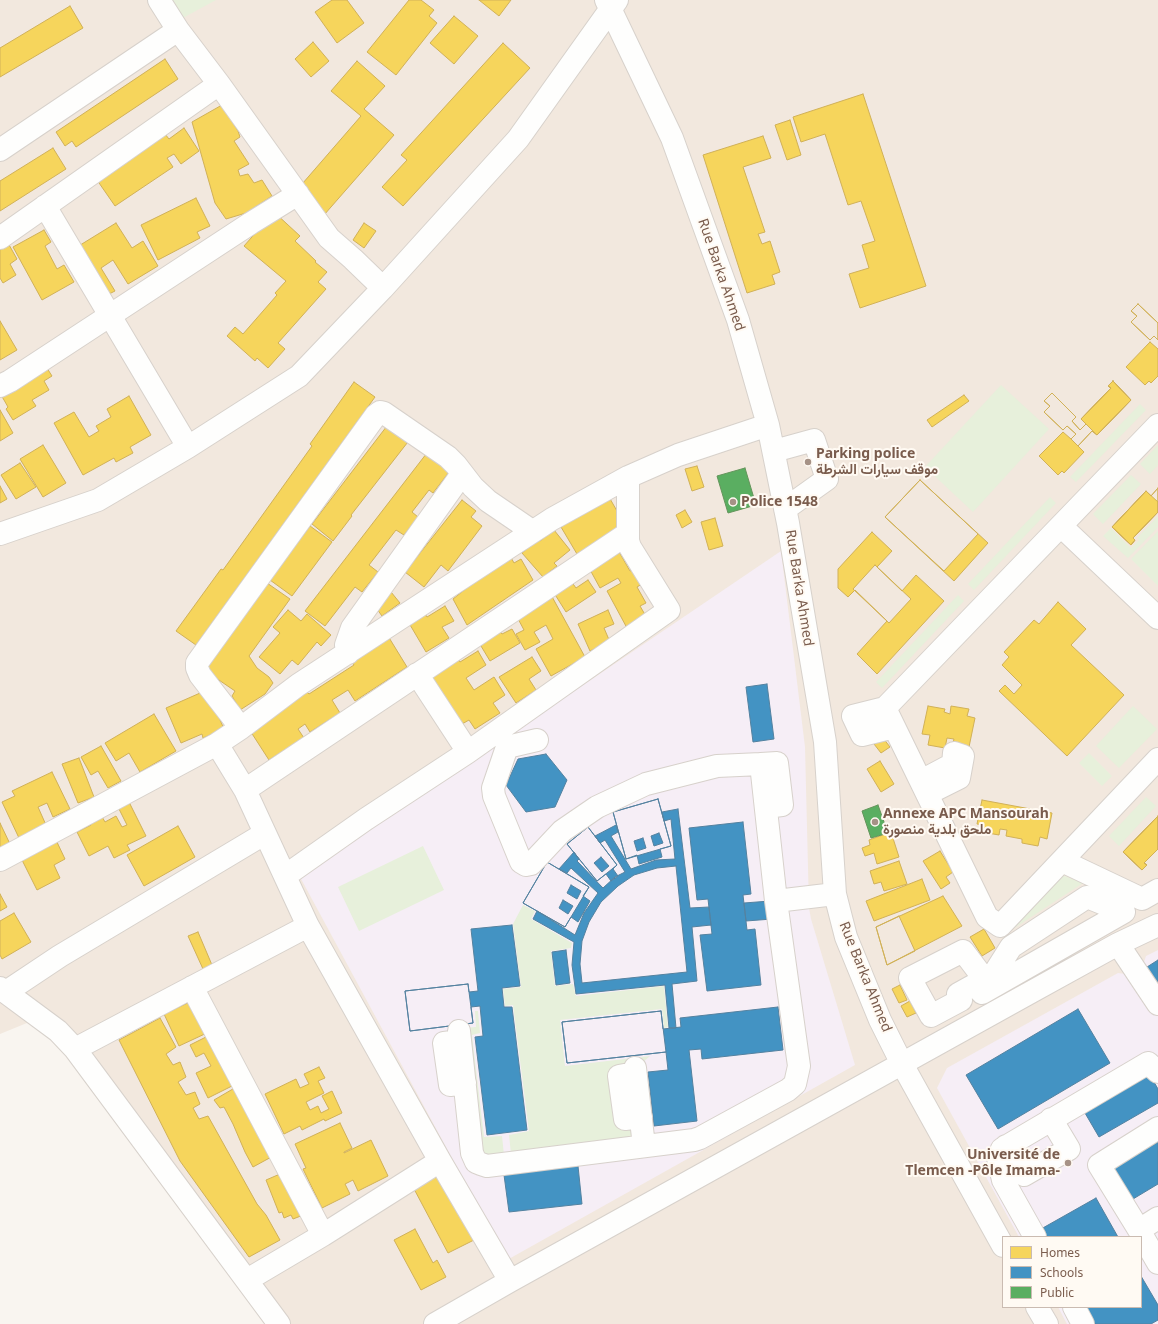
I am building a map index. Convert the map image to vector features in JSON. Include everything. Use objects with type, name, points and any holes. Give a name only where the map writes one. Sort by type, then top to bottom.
[{"type":"street","points":[[159,0],[178,30],[219,84],[329,238],[383,288]]},
{"type":"street","points":[[0,534],[98,500],[188,447],[299,376],[383,288],[518,139],[611,3]]},
{"type":"street","name":"Rue Barka Ahmed","points":[[611,3],[672,138],[738,320],[768,425],[785,509],[825,742],[835,894],[846,936],[880,1020],[902,1064],[1002,1244]]},
{"type":"street","points":[[0,150],[178,30]]},
{"type":"street","points":[[0,238],[219,84]]},
{"type":"street","points":[[0,386],[110,316],[250,223],[298,194]]},
{"type":"street","points":[[45,206],[188,447]]},
{"type":"street","points":[[241,728],[200,675],[197,668],[197,663],[376,415],[380,412],[384,413],[448,457],[473,487],[488,501],[532,531]]},
{"type":"street","points":[[0,860],[217,744],[298,685],[552,518],[628,476],[678,455],[768,425]]},
{"type":"street","points":[[1033,991],[1000,926],[987,917],[890,717],[1061,526],[1158,425]]},
{"type":"street","points":[[774,451],[814,440],[827,479],[785,509]]},
{"type":"street","points":[[348,653],[346,645],[352,628],[462,474]]},
{"type":"street","points":[[285,876],[366,819],[468,752],[669,610],[630,547],[628,541],[628,476]]},
{"type":"street","points":[[1061,526],[1158,618]]},
{"type":"street","points":[[245,790],[627,534]]},
{"type":"street","points":[[417,674],[468,752]]},
{"type":"street","points":[[460,1036],[444,1043],[450,1085],[465,1083],[472,1153],[476,1162],[487,1166],[694,1140],[788,1090],[795,1084],[799,1066],[776,902],[766,807],[782,805],[777,763],[717,766],[646,784],[597,807],[562,831],[531,864],[526,866],[521,862],[494,796],[494,788],[507,747],[537,740]]},
{"type":"street","points":[[217,744],[245,790],[264,834],[308,926],[440,1161],[510,1281]]},
{"type":"street","points":[[1000,926],[1158,758]]},
{"type":"street","points":[[264,834],[3,990],[58,1031],[75,1049],[279,1324]]},
{"type":"street","points":[[1062,861],[1142,899],[1158,890]]},
{"type":"street","points":[[776,902],[835,894]]},
{"type":"street","points":[[993,1013],[987,985],[1010,947],[1087,898],[1124,912],[1156,927]]},
{"type":"street","points":[[987,985],[1022,969],[1124,912]]},
{"type":"street","points":[[75,1049],[308,926]]},
{"type":"street","points":[[435,1324],[1118,944],[1156,927]]},
{"type":"street","points":[[1118,944],[1158,1004]]},
{"type":"street","points":[[192,987],[323,1235]]},
{"type":"street","points":[[1034,1236],[1003,1180],[998,1158],[1002,1148],[1148,1063],[1158,1072]]},
{"type":"street","points":[[635,1070],[619,1076],[625,1119],[640,1117],[644,1146]]},
{"type":"street","points":[[1006,1146],[1024,1175],[1069,1149],[1052,1119]]},
{"type":"street","points":[[1158,1128],[1099,1165],[1158,1263]]},
{"type":"street","points":[[247,1280],[323,1235],[440,1161]]},
{"type":"street","points":[[1139,1230],[1158,1218]]},
{"type":"street","points":[[1038,1308],[1047,1324]]},
{"type":"street","points":[[1075,1308],[1083,1324]]},
{"type":"shaded area","points":[[0,0],[1158,0],[1158,1324],[291,1324],[49,1014],[0,1034]]},
{"type":"shaded area","points":[[781,551],[805,747],[809,908],[855,1065],[507,1260],[300,877]]},
{"type":"shaded area","name":"Université de Tlemcen -Pôle Imama-","points":[[1158,950],[1158,1324],[1067,1324],[1059,1308],[1142,1308],[1142,1236],[1018,1236],[937,1088],[947,1068],[1118,973],[1125,974],[1144,962],[1146,956]]},
{"type":"green space","points":[[169,0],[216,0],[181,19]]},
{"type":"green space","points":[[1001,385],[1049,429],[973,512],[925,467]]},
{"type":"green space","points":[[1140,404],[1146,410],[1076,482],[1070,477]]},
{"type":"green space","points":[[1158,445],[1158,465],[1150,474],[1140,464]]},
{"type":"green space","points":[[1131,475],[1141,484],[1103,524],[1093,514]]},
{"type":"green space","points":[[1050,497],[1056,503],[974,590],[968,584]]},
{"type":"green space","points":[[1158,516],[1158,527],[1128,558],[1103,536],[1111,528],[1131,548],[1139,540],[1137,538]]},
{"type":"green space","points":[[1158,531],[1158,586],[1131,559]]},
{"type":"green space","points":[[958,595],[964,601],[882,688],[876,682]]},
{"type":"green space","points":[[1133,706],[1157,729],[1119,768],[1096,746]]},
{"type":"green space","points":[[1089,753],[1112,776],[1102,786],[1079,763]]},
{"type":"green space","points":[[1146,797],[1156,806],[1119,846],[1109,836]]},
{"type":"green space","points":[[423,846],[444,890],[359,931],[338,887]]},
{"type":"green space","points":[[1062,875],[1083,883],[1013,929]]},
{"type":"green space","points":[[523,905],[535,911],[531,919],[572,943],[571,948],[551,951],[555,986],[573,984],[576,996],[664,986],[668,1027],[664,1028],[662,1009],[560,1020],[565,1066],[650,1056],[642,1063],[635,1123],[637,1138],[511,1154],[509,1135],[529,1131],[513,1005],[505,1006],[503,989],[521,987],[513,924]]},
{"type":"green space","points":[[475,1011],[478,1011],[480,1033],[472,1035],[484,1137],[502,1136],[504,1155],[482,1156],[463,1028],[476,1027]]},
{"type":"building: Homes","points":[[332,0],[347,0],[364,23],[337,43],[315,12]]},
{"type":"building: Homes","points":[[409,0],[421,0],[434,10],[429,16],[437,23],[396,75],[367,52]]},
{"type":"building: Homes","points":[[479,0],[511,0],[499,16]]},
{"type":"building: Homes","points":[[70,6],[83,28],[0,77],[0,48]]},
{"type":"building: Homes","points":[[454,16],[478,36],[454,64],[430,43]]},
{"type":"building: Homes","points":[[313,42],[329,61],[311,77],[295,59]]},
{"type":"building: Homes","points":[[503,43],[530,68],[403,206],[382,187],[407,160],[401,155]]},
{"type":"building: Homes","points":[[165,59],[178,79],[76,147],[72,141],[65,146],[56,132]]},
{"type":"building: Homes","points":[[357,61],[385,86],[364,109],[394,135],[324,215],[296,191],[361,116],[331,91]]},
{"type":"building: Homes","points":[[863,94],[926,286],[860,308],[849,274],[869,268],[862,245],[875,241],[861,201],[848,205],[825,134],[801,142],[793,117]]},
{"type":"building: Homes","points":[[222,105],[240,137],[234,141],[249,164],[238,170],[240,176],[248,174],[254,183],[262,180],[272,196],[246,213],[226,219],[215,203],[192,122]]},
{"type":"building: Homes","points":[[790,120],[801,155],[787,160],[775,125]]},
{"type":"building: Homes","points":[[184,128],[199,151],[181,164],[174,154],[167,158],[173,167],[115,206],[97,180],[165,134],[169,139]]},
{"type":"building: Homes","points":[[763,136],[771,158],[743,167],[765,232],[758,234],[762,244],[770,241],[780,272],[772,275],[775,284],[747,293],[703,155]]},
{"type":"building: Homes","points":[[53,148],[66,169],[0,211],[0,181]]},
{"type":"building: Homes","points":[[196,198],[210,226],[197,232],[200,238],[158,260],[141,225]]},
{"type":"building: Homes","points":[[274,212],[300,236],[295,241],[327,272],[318,282],[326,289],[278,343],[285,349],[268,368],[257,358],[255,361],[227,336],[235,327],[243,334],[277,295],[275,293],[286,281],[244,246]]},
{"type":"building: Homes","points":[[116,223],[132,248],[143,241],[158,266],[128,284],[113,260],[101,268],[115,291],[107,295],[77,247]]},
{"type":"building: Homes","points":[[364,223],[376,231],[364,248],[353,240]]},
{"type":"building: Homes","points":[[44,230],[51,242],[45,246],[57,269],[64,265],[74,282],[42,300],[13,247]]},
{"type":"building: Homes","points":[[8,243],[17,259],[10,264],[16,275],[3,283],[0,278],[0,248]]},
{"type":"building: Homes","points":[[1138,304],[1158,323],[1158,340],[1154,336],[1150,340],[1131,322],[1137,316],[1131,311]]},
{"type":"building: Homes","points":[[1138,304],[1158,323],[1158,340],[1154,336],[1150,340],[1131,322],[1137,316],[1131,311]]},
{"type":"building: Homes","points":[[0,321],[17,350],[0,360]]},
{"type":"building: Homes","points":[[1150,342],[1158,349],[1158,376],[1151,383],[1149,381],[1145,385],[1126,367]]},
{"type":"building: Homes","points":[[45,365],[52,376],[44,381],[49,390],[32,400],[36,406],[13,420],[6,409],[8,407],[0,393]]},
{"type":"building: Homes","points":[[1113,381],[1131,400],[1097,435],[1081,419],[1111,388],[1108,386]]},
{"type":"building: Homes","points":[[1113,381],[1131,400],[1097,435],[1092,431],[1078,446],[1071,439],[1076,434],[1067,426],[1063,430],[1044,412],[1050,406],[1044,401],[1052,393],[1076,417],[1072,421],[1080,430],[1086,424],[1081,419],[1111,388],[1108,386]]},
{"type":"building: Homes","points":[[1113,381],[1131,400],[1097,435],[1092,431],[1078,446],[1084,452],[1064,473],[1062,471],[1058,475],[1039,456],[1063,432],[1071,439],[1076,434],[1067,426],[1063,430],[1044,412],[1050,406],[1044,401],[1052,393],[1076,417],[1072,421],[1080,430],[1086,424],[1081,419],[1111,388],[1108,386]]},
{"type":"building: Homes","points":[[354,382],[375,397],[196,645],[176,631],[221,569],[223,570],[312,446],[310,444]]},
{"type":"building: Homes","points":[[964,395],[969,401],[932,427],[927,420]]},
{"type":"building: Homes","points":[[129,396],[151,435],[130,447],[133,453],[116,462],[114,458],[83,475],[54,423],[74,412],[89,437],[99,431],[96,426],[111,417],[107,409]]},
{"type":"building: Homes","points":[[0,410],[13,433],[0,441]]},
{"type":"building: Homes","points":[[390,422],[411,438],[351,515],[352,516],[333,541],[312,524]]},
{"type":"building: Homes","points":[[43,445],[66,483],[43,497],[20,459]]},
{"type":"building: Homes","points":[[430,449],[453,467],[433,493],[429,490],[412,512],[418,517],[404,535],[396,530],[369,565],[378,572],[362,592],[355,587],[325,626],[305,611]]},
{"type":"building: Homes","points":[[20,463],[36,487],[16,499],[1,475]]},
{"type":"building: Homes","points":[[697,466],[704,487],[692,491],[685,469]]},
{"type":"building: Homes","points":[[920,480],[978,534],[944,571],[885,517]]},
{"type":"building: Homes","points":[[920,480],[988,543],[954,581],[885,517]]},
{"type":"building: Homes","points":[[0,486],[7,499],[0,503]]},
{"type":"building: Homes","points":[[1158,488],[1158,512],[1133,538],[1135,540],[1131,545],[1112,527],[1146,491],[1151,496]]},
{"type":"building: Homes","points":[[1158,488],[1158,512],[1133,538],[1135,540],[1131,545],[1112,527],[1146,491],[1151,496]]},
{"type":"building: Homes","points":[[1146,491],[1158,502],[1158,512],[1133,538],[1135,540],[1131,545],[1112,527]]},
{"type":"building: Homes","points":[[609,497],[625,525],[577,554],[561,527]]},
{"type":"building: Homes","points":[[462,500],[476,511],[471,517],[482,526],[448,571],[441,565],[424,587],[405,572]]},
{"type":"building: Homes","points":[[685,510],[692,522],[682,528],[676,515]]},
{"type":"building: Homes","points":[[715,518],[723,546],[709,550],[701,522]]},
{"type":"building: Homes","points":[[310,526],[332,542],[292,596],[270,580]]},
{"type":"building: Homes","points":[[554,530],[570,550],[554,563],[557,566],[543,577],[522,553],[538,539],[540,541]]},
{"type":"building: Homes","points":[[872,532],[892,551],[877,567],[902,591],[916,575],[944,601],[877,674],[857,654],[887,621],[855,590],[848,597],[838,588],[838,569]]},
{"type":"building: Homes","points":[[618,550],[630,571],[635,569],[642,584],[637,587],[646,603],[640,606],[647,618],[627,628],[607,591],[621,583],[618,578],[600,588],[588,566]]},
{"type":"building: Homes","points":[[509,554],[514,563],[521,559],[533,580],[467,625],[453,599]]},
{"type":"building: Homes","points":[[875,565],[911,599],[889,623],[853,589]]},
{"type":"building: Homes","points":[[588,580],[596,592],[566,612],[554,593],[571,581],[576,588]]},
{"type":"building: Homes","points":[[267,583],[290,599],[249,656],[257,668],[269,677],[273,683],[265,694],[240,710],[232,696],[235,691],[213,676],[206,665]]},
{"type":"building: Homes","points":[[391,592],[400,603],[382,616],[374,605]]},
{"type":"building: Homes","points":[[550,593],[585,657],[551,676],[536,649],[553,639],[546,625],[534,632],[540,642],[525,650],[516,634],[524,630],[516,615]]},
{"type":"building: Homes","points":[[1058,602],[1086,629],[1071,645],[1124,695],[1067,756],[999,691],[1005,685],[1014,694],[1022,685],[1002,665],[1009,657],[1004,652],[1034,620],[1039,624]]},
{"type":"building: Homes","points":[[445,606],[454,621],[442,627],[449,638],[426,652],[406,618],[422,609],[427,617]]},
{"type":"building: Homes","points":[[288,610],[301,621],[307,614],[331,635],[321,646],[317,642],[298,665],[292,660],[280,674],[259,657],[280,633],[273,627]]},
{"type":"building: Homes","points":[[608,610],[614,624],[604,628],[610,642],[590,651],[578,624]]},
{"type":"building: Homes","points":[[498,629],[502,634],[512,629],[520,643],[490,661],[478,641]]},
{"type":"building: Homes","points":[[388,636],[407,667],[355,701],[348,690],[332,700],[340,713],[310,732],[305,724],[298,729],[304,738],[269,760],[249,729],[307,692],[309,694],[354,665],[351,660]]},
{"type":"building: Homes","points":[[478,651],[486,665],[466,678],[474,690],[494,677],[505,695],[493,703],[500,713],[475,729],[469,720],[462,724],[429,672],[456,655],[460,662]]},
{"type":"building: Homes","points":[[532,657],[541,671],[529,679],[536,690],[516,703],[499,677]]},
{"type":"building: Homes","points":[[207,690],[224,729],[203,738],[202,734],[181,743],[166,708]]},
{"type":"building: Homes","points":[[928,706],[945,709],[944,712],[950,714],[951,706],[969,709],[967,716],[975,718],[969,747],[953,743],[954,739],[947,738],[945,748],[928,745],[930,735],[922,734]]},
{"type":"building: Homes","points":[[154,714],[176,751],[140,772],[129,753],[116,761],[105,743]]},
{"type":"building: Homes","points":[[883,738],[890,747],[881,753],[874,744]]},
{"type":"building: Homes","points":[[101,746],[121,781],[108,788],[98,771],[91,775],[81,757]]},
{"type":"building: Homes","points":[[79,758],[94,797],[78,803],[62,764]]},
{"type":"building: Homes","points":[[880,761],[894,784],[881,792],[867,769]]},
{"type":"building: Homes","points":[[52,772],[70,809],[53,817],[47,803],[38,807],[46,825],[19,838],[2,802],[15,796],[12,791]]},
{"type":"building: Homes","points":[[982,800],[1052,813],[1047,839],[1040,837],[1038,846],[1022,843],[1022,839],[1006,836],[1007,830],[1000,829],[999,835],[982,832],[983,825],[977,824]]},
{"type":"building: Homes","points":[[129,802],[146,836],[127,845],[130,850],[114,858],[108,846],[89,856],[77,832],[91,825],[89,821],[101,815],[105,822],[116,816],[122,827],[127,825],[118,807]]},
{"type":"building: Homes","points":[[1158,816],[1158,849],[1144,863],[1147,865],[1142,870],[1123,852]]},
{"type":"building: Homes","points":[[1158,816],[1158,849],[1144,863],[1147,865],[1142,870],[1123,852]]},
{"type":"building: Homes","points":[[1158,816],[1158,849],[1144,863],[1147,865],[1142,870],[1123,852]]},
{"type":"building: Homes","points":[[0,823],[10,844],[0,849]]},
{"type":"building: Homes","points":[[178,826],[195,857],[144,886],[127,855]]},
{"type":"building: Homes","points":[[891,832],[899,857],[877,864],[874,853],[865,856],[862,848],[870,845],[869,840]]},
{"type":"building: Homes","points":[[56,840],[65,859],[54,865],[60,878],[37,890],[21,858]]},
{"type":"building: Homes","points":[[940,851],[953,872],[946,877],[950,883],[941,889],[923,861]]},
{"type":"building: Homes","points":[[899,861],[907,884],[884,891],[881,882],[874,884],[870,871]]},
{"type":"building: Homes","points":[[922,879],[930,900],[874,921],[866,901]]},
{"type":"building: Homes","points":[[0,894],[7,907],[0,911]]},
{"type":"building: Homes","points":[[943,896],[962,926],[887,965],[876,927]]},
{"type":"building: Homes","points":[[14,913],[31,942],[2,959],[0,955],[0,921]]},
{"type":"building: Homes","points":[[899,916],[915,951],[887,965],[876,927]]},
{"type":"building: Homes","points":[[984,929],[995,948],[982,956],[970,937]]},
{"type":"building: Homes","points":[[198,932],[212,965],[203,969],[188,936]]},
{"type":"building: Homes","points":[[900,985],[907,1000],[899,1003],[892,989]]},
{"type":"building: Homes","points":[[194,1000],[209,1032],[179,1046],[164,1014]]},
{"type":"building: Homes","points":[[910,1001],[916,1013],[907,1017],[901,1006]]},
{"type":"building: Homes","points":[[160,1018],[176,1047],[166,1054],[173,1065],[180,1062],[186,1077],[178,1082],[186,1095],[195,1092],[200,1104],[193,1108],[199,1119],[208,1116],[257,1204],[266,1215],[280,1240],[249,1257],[180,1161],[119,1040]]},
{"type":"building: Homes","points":[[212,1034],[236,1084],[208,1098],[196,1073],[211,1066],[204,1053],[196,1057],[190,1045]]},
{"type":"building: Homes","points":[[319,1067],[325,1078],[318,1081],[324,1093],[306,1102],[310,1110],[318,1106],[321,1113],[329,1109],[322,1096],[332,1091],[342,1113],[325,1121],[324,1119],[302,1130],[300,1126],[284,1134],[265,1094],[296,1079],[300,1088],[309,1084],[304,1074]]},
{"type":"building: Homes","points":[[238,1086],[275,1155],[253,1167],[224,1107],[220,1108],[214,1100]]},
{"type":"building: Homes","points":[[340,1123],[352,1148],[344,1153],[371,1140],[388,1176],[358,1191],[353,1180],[345,1184],[350,1194],[322,1208],[303,1169],[306,1168],[295,1144]]},
{"type":"building: Homes","points":[[439,1173],[478,1238],[448,1253],[413,1187]]},
{"type":"building: Homes","points":[[280,1174],[306,1214],[293,1219],[291,1215],[284,1218],[282,1212],[279,1213],[266,1180]]},
{"type":"building: Homes","points":[[415,1229],[433,1263],[437,1260],[446,1277],[421,1290],[394,1240]]},
{"type":"building: Schools","points":[[767,684],[774,739],[753,742],[746,687]]},
{"type":"building: Schools","points":[[546,754],[567,780],[555,807],[526,812],[506,785],[518,759]]},
{"type":"building: Schools","points":[[658,799],[671,846],[626,859],[613,812]]},
{"type":"building: Schools","points":[[658,799],[671,846],[660,849],[662,857],[639,864],[637,855],[626,859],[613,812]]},
{"type":"building: Schools","points":[[678,809],[690,908],[709,907],[711,925],[692,927],[697,981],[672,984],[676,1028],[669,1028],[665,985],[576,994],[572,965],[574,942],[533,919],[537,911],[575,935],[584,913],[598,893],[571,868],[567,873],[559,869],[574,852],[579,859],[577,861],[603,888],[615,877],[625,872],[605,840],[600,843],[595,836],[616,825],[618,832],[611,836],[631,869],[656,860],[675,859],[671,819],[664,821],[662,812]],"holes":[[[676,866],[687,972],[582,983],[580,964],[582,941],[589,922],[601,902],[618,886],[634,875],[657,868]]]},
{"type":"building: Schools","points":[[743,822],[751,894],[743,895],[747,930],[755,929],[761,985],[707,991],[700,935],[712,934],[708,899],[697,900],[689,828]]},
{"type":"building: Schools","points":[[588,827],[617,865],[597,881],[567,844]]},
{"type":"building: Schools","points":[[588,827],[617,865],[613,869],[618,876],[611,881],[606,874],[597,881],[567,844]]},
{"type":"building: Schools","points":[[659,833],[663,843],[654,846],[651,836]]},
{"type":"building: Schools","points":[[643,838],[646,848],[637,851],[634,841]]},
{"type":"building: Schools","points":[[601,857],[609,866],[602,872],[594,863]]},
{"type":"building: Schools","points":[[547,862],[589,887],[565,927],[523,903]]},
{"type":"building: Schools","points":[[547,862],[589,887],[583,896],[590,901],[578,922],[571,917],[565,927],[523,903]]},
{"type":"building: Schools","points":[[571,885],[581,891],[577,899],[567,893]]},
{"type":"building: Schools","points":[[563,900],[573,906],[568,914],[559,908]]},
{"type":"building: Schools","points":[[770,901],[772,919],[746,921],[744,903]]},
{"type":"building: Schools","points":[[512,925],[520,986],[502,988],[504,1007],[512,1007],[527,1130],[487,1135],[475,1037],[483,1036],[480,1006],[471,1007],[473,1023],[410,1031],[405,991],[468,984],[469,992],[478,991],[471,929]]},
{"type":"building: Schools","points":[[566,950],[570,983],[556,985],[552,952]]},
{"type":"building: Schools","points":[[1158,960],[1158,983],[1147,967]]},
{"type":"building: Schools","points":[[468,984],[473,1023],[410,1031],[405,991]]},
{"type":"building: Schools","points":[[778,1007],[783,1050],[702,1059],[701,1049],[689,1050],[697,1121],[654,1126],[648,1072],[668,1070],[666,1052],[567,1063],[562,1022],[661,1011],[663,1029],[681,1027],[680,1018]]},
{"type":"building: Schools","points":[[1078,1009],[1110,1063],[998,1129],[966,1075]]},
{"type":"building: Schools","points":[[661,1011],[666,1052],[567,1063],[562,1022]]},
{"type":"building: Schools","points":[[1150,1075],[1158,1089],[1158,1103],[1099,1137],[1085,1113]]},
{"type":"building: Schools","points":[[1158,1142],[1158,1184],[1133,1199],[1114,1168]]},
{"type":"building: Schools","points":[[578,1166],[582,1204],[509,1212],[504,1175]]},
{"type":"building: Schools","points":[[1096,1198],[1117,1236],[1044,1236],[1041,1229]]},
{"type":"building: Schools","points":[[1142,1278],[1158,1305],[1158,1320],[1151,1324],[1095,1324],[1086,1308],[1142,1308]]},
{"type":"building: Public","points":[[745,468],[756,505],[728,513],[717,476]]},
{"type":"building: Public","points":[[878,805],[888,833],[871,838],[862,811]]},
{"type":"place","name":"Parking police موقف سيارات الشرطة","points":[[808,462]]},
{"type":"place","name":"Police 1548","points":[[733,502]]},
{"type":"place","name":"Annexe APC Mansourah ملحق بلدية منصورة","points":[[875,822]]},
{"type":"place","name":"Université de Tlemcen -Pôle Imama-","points":[[1068,1163]]}]
